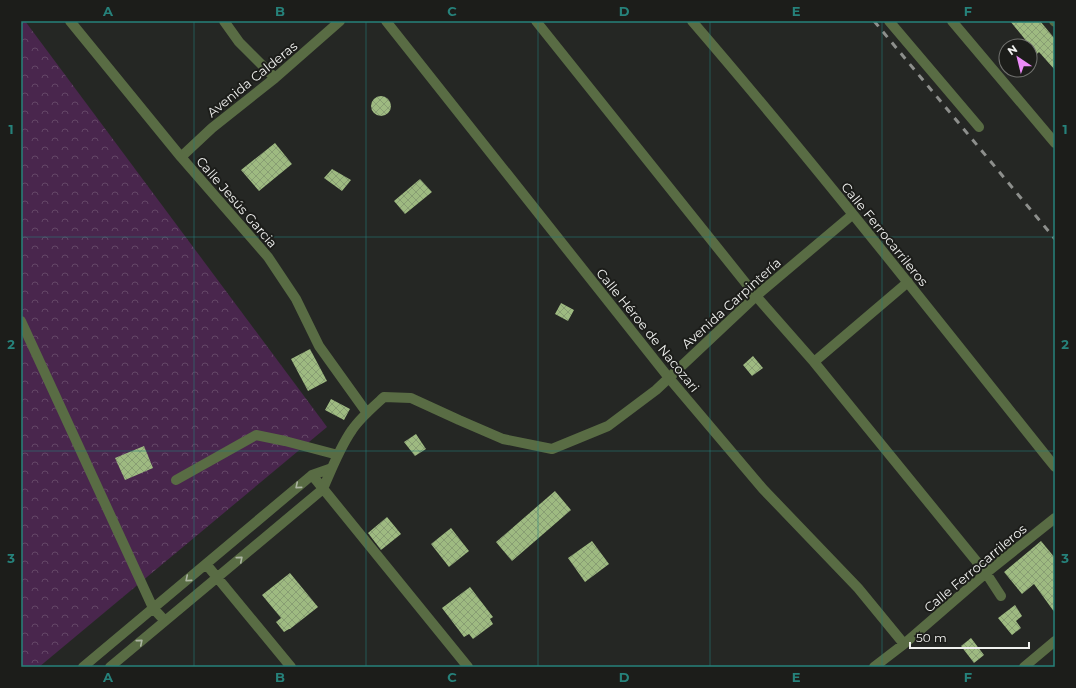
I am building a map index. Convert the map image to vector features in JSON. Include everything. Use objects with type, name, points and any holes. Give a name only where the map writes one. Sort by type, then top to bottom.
[{"type":"street","name":"Calle Jesús Garcia","points":[[70,21],[181,157],[268,257],[296,299],[319,346],[367,413]]},
{"type":"street","points":[[224,21],[239,42],[275,78]]},
{"type":"street","name":"Avenida Calderas","points":[[181,157],[212,128],[275,78],[340,21]]},
{"type":"street","name":"Calle Héroe de Nacozari","points":[[386,21],[669,378],[763,489],[858,588],[904,644]]},
{"type":"street","points":[[536,21],[756,296],[814,362],[986,574],[1001,596]]},
{"type":"street","name":"Calle Ferrocarrileros","points":[[692,21],[755,95],[908,282],[1055,467]]},
{"type":"street","points":[[889,21],[979,127]]},
{"type":"street","points":[[952,21],[1055,143]]},
{"type":"street","name":"Avenida Carpintería","points":[[367,413],[384,397],[411,398],[503,439],[552,450],[608,426],[656,390],[756,296],[852,215]]},
{"type":"street","points":[[814,362],[908,282]]},
{"type":"street","points":[[21,321],[153,608],[165,622]]},
{"type":"street","points":[[110,667],[323,489],[338,455],[352,430],[367,413]]},
{"type":"street","points":[[176,480],[256,435],[285,440],[338,455]]},
{"type":"street","points":[[83,667],[312,475],[332,468]]},
{"type":"street","points":[[312,475],[468,667]]},
{"type":"street","name":"Calle Ferrocarrileros","points":[[874,667],[904,644],[986,574],[1055,518]]},
{"type":"street","points":[[206,564],[291,667]]},
{"type":"street","points":[[1024,667],[1055,641]]},
{"type":"green space","points":[[21,21],[25,21],[327,427],[39,667],[21,667]]},
{"type":"building","points":[[1010,21],[1040,21],[1055,39],[1055,70],[1039,52],[1038,53],[1038,38],[1024,38]]},
{"type":"building","points":[[381,96],[388,99],[391,106],[388,113],[381,116],[374,113],[371,106],[374,99]]},
{"type":"building","points":[[275,143],[292,164],[259,191],[241,170]]},
{"type":"building","points":[[332,169],[351,180],[342,191],[324,178]]},
{"type":"building","points":[[420,179],[432,192],[405,214],[394,201]]},
{"type":"building","points":[[561,303],[574,310],[568,321],[555,314]]},
{"type":"building","points":[[310,349],[327,381],[308,391],[291,359]]},
{"type":"building","points":[[753,356],[763,368],[752,376],[743,365]]},
{"type":"building","points":[[331,399],[350,409],[344,420],[325,410]]},
{"type":"building","points":[[416,434],[426,449],[415,456],[404,442]]},
{"type":"building","points":[[144,446],[153,468],[125,480],[115,458]]},
{"type":"building","points":[[555,491],[571,510],[512,561],[496,542]]},
{"type":"building","points":[[387,517],[401,534],[381,550],[368,533]]},
{"type":"building","points":[[451,528],[469,551],[449,567],[431,544]]},
{"type":"building","points":[[592,541],[609,564],[585,582],[568,558]]},
{"type":"building","points":[[1041,541],[1055,558],[1055,613],[1034,584],[1022,594],[1004,572]]},
{"type":"building","points":[[290,573],[318,607],[284,632],[276,622],[281,618],[262,595]]},
{"type":"building","points":[[470,587],[493,617],[490,619],[493,624],[473,639],[469,634],[464,637],[442,608]]},
{"type":"building","points":[[1015,605],[1022,616],[1016,621],[1021,628],[1012,635],[998,618]]},
{"type":"building","points":[[971,638],[984,655],[974,663],[961,646]]},
{"type":"railway","points":[[874,21],[1055,239]]}]
